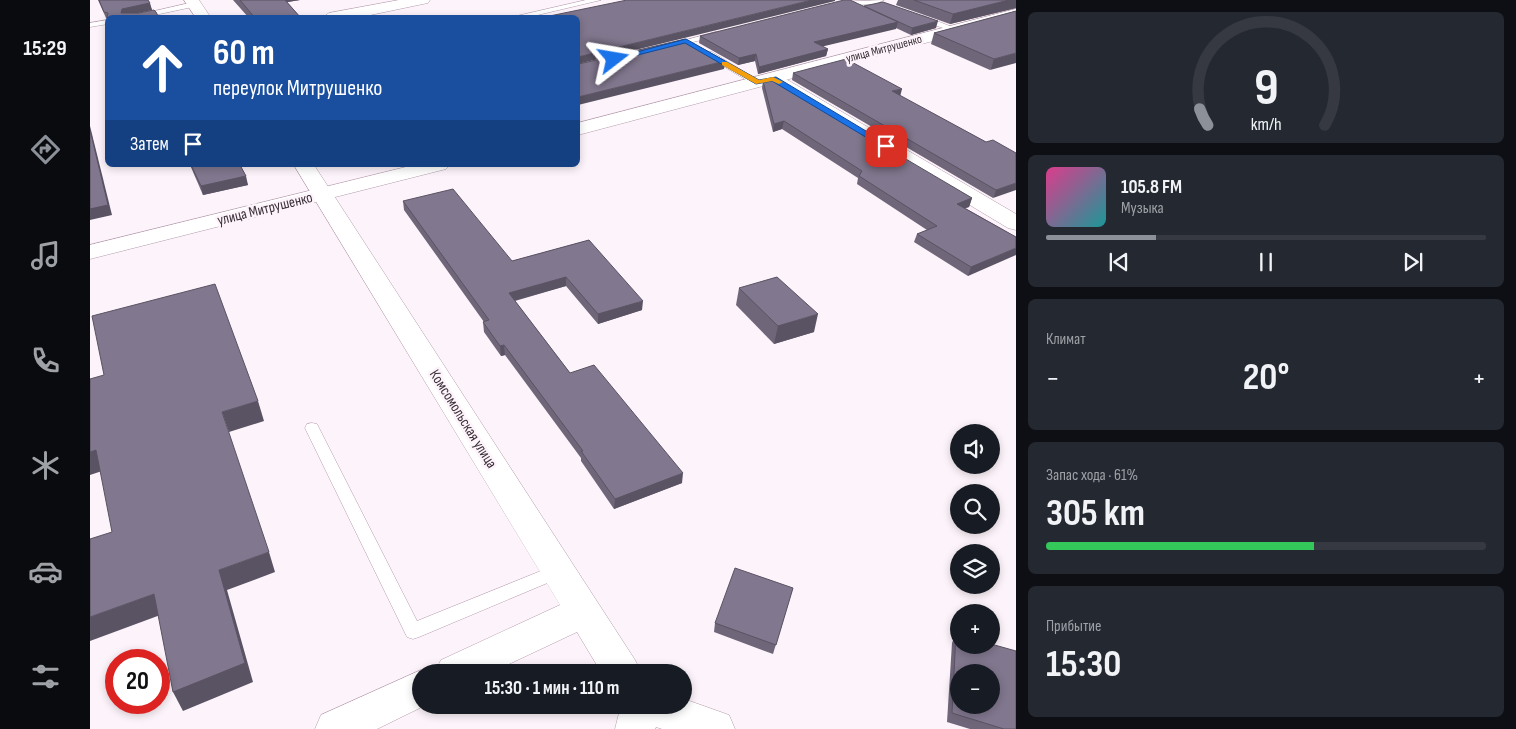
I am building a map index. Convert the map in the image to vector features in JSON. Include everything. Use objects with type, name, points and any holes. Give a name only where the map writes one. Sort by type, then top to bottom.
[{"type":"street","points":[[345,15],[423,0]]},
{"type":"street","points":[[192,2],[202,15]]},
{"type":"street","name":"улица Митрушенко","points":[[580,128],[1016,14]]},
{"type":"street","points":[[766,81],[1016,223]]},
{"type":"street","name":"Комсомольская улица","points":[[305,167],[617,664]]},
{"type":"street","name":"улица Митрушенко","points":[[90,252],[431,167]]},
{"type":"street","points":[[471,664],[584,611]]},
{"type":"street","points":[[335,729],[412,692]]},
{"type":"street","points":[[635,729],[639,714]]},
{"type":"street","points":[[672,714],[715,729]]},
{"type":"lane","points":[[526,15],[597,0]]},
{"type":"lane","points":[[140,15],[192,2]]},
{"type":"lane","points":[[833,5],[877,2]]},
{"type":"lane","points":[[911,14],[956,30]]},
{"type":"lane","points":[[90,25],[105,22]]},
{"type":"lane","points":[[659,48],[723,32]]},
{"type":"lane","points":[[686,41],[766,81]]},
{"type":"lane","points":[[312,428],[413,632],[558,571]]},
{"type":"building","points":[[99,0],[148,0],[150,3],[122,9],[121,13],[139,13],[154,10],[158,15],[108,15],[108,13],[104,12]]},
{"type":"building","points":[[240,0],[285,0],[298,15],[252,15]]},
{"type":"building","points":[[627,0],[812,0],[580,57],[580,15],[554,15]]},
{"type":"building","points":[[850,0],[898,22],[814,42],[828,49],[759,67],[756,54],[739,58],[700,36]]},
{"type":"building","points":[[914,0],[1009,0],[953,14]]},
{"type":"building","points":[[883,2],[938,21],[912,28],[864,6]]},
{"type":"building","points":[[1016,11],[1016,53],[994,59],[934,33]]},
{"type":"building","points":[[685,39],[725,61],[580,97],[580,64]]},
{"type":"building","points":[[846,59],[902,89],[892,91],[986,142],[993,140],[1016,153],[1016,183],[996,190],[793,73]]},
{"type":"building","points":[[770,79],[972,198],[957,204],[1016,237],[1016,248],[971,267],[917,234],[937,226],[859,176],[862,171],[784,121],[774,124],[763,81]]},
{"type":"building","points":[[90,130],[108,205],[90,209]]},
{"type":"building","points":[[192,167],[241,167],[246,176],[201,186]]},
{"type":"building","points":[[453,189],[512,261],[589,240],[643,301],[598,314],[566,277],[509,293],[570,373],[594,365],[683,473],[615,499],[581,451],[583,451],[504,345],[500,346],[483,322],[489,320],[403,201]]},
{"type":"building","points":[[777,277],[818,314],[778,326],[739,288]]},
{"type":"building","points":[[215,284],[258,401],[222,412],[269,552],[219,570],[245,663],[173,692],[170,677],[170,649],[165,649],[154,594],[90,617],[90,539],[112,532],[96,450],[90,452],[90,379],[104,375],[92,316]]},
{"type":"building","points":[[735,568],[793,588],[776,645],[715,623]]},
{"type":"building","points":[[1000,647],[1016,651],[1016,729],[1004,729],[955,714],[1000,714],[1000,664],[954,664],[955,654],[1000,654]]},
{"type":"slow traffic","points":[[725,63],[758,83],[773,79],[779,82]]},
{"type":"route","points":[[614,59],[686,41],[758,83],[773,79],[886,146]]}]
